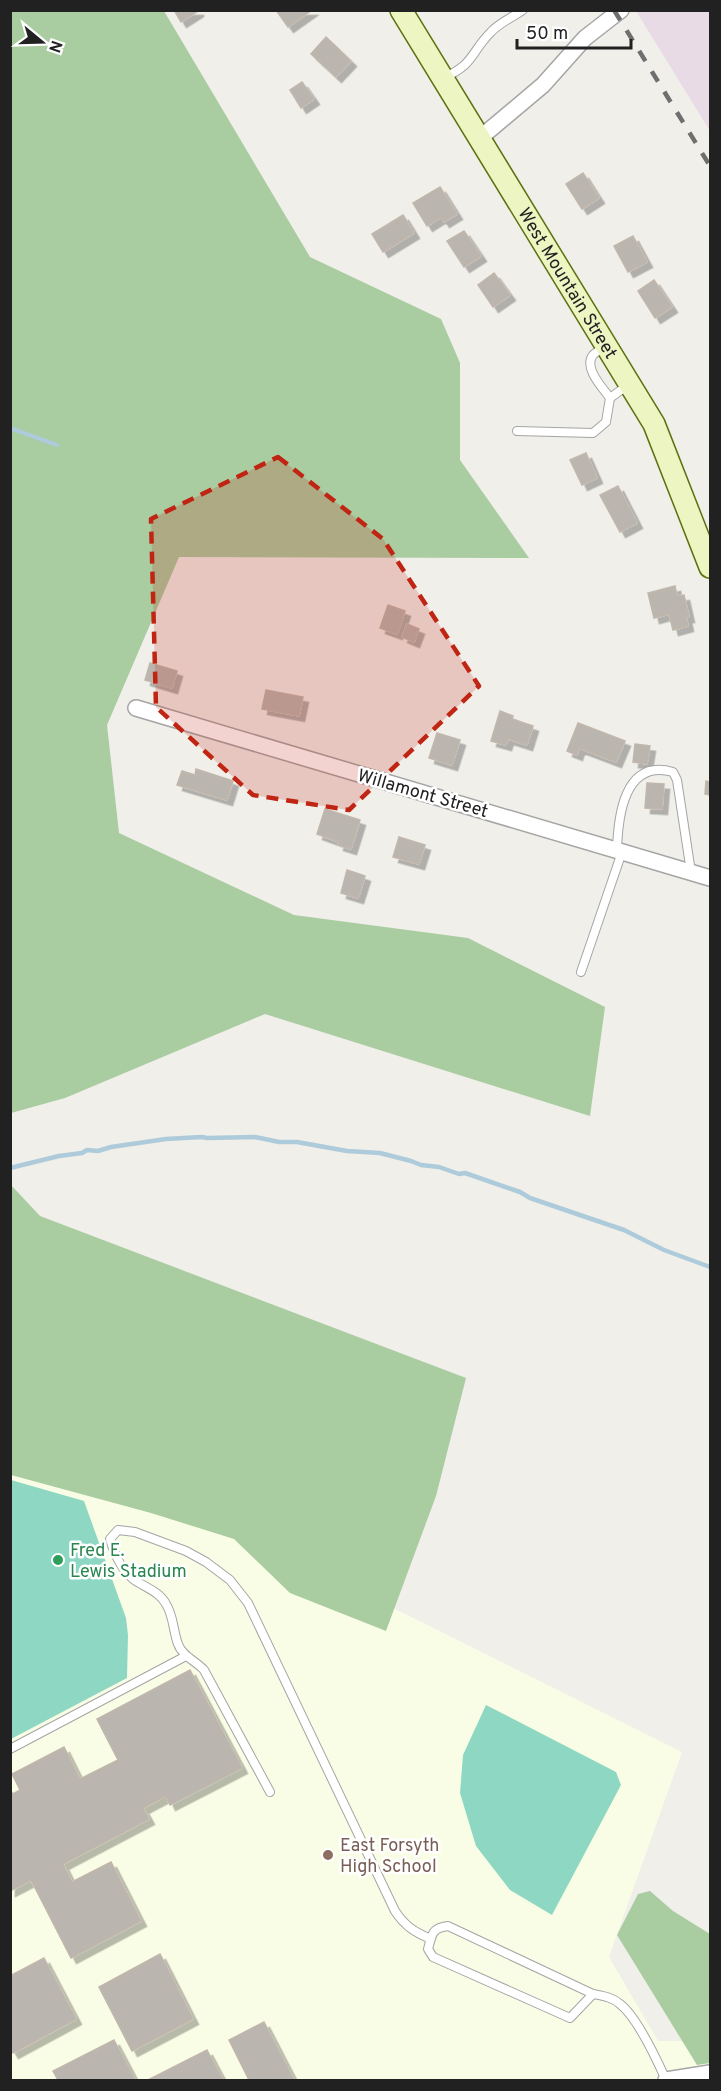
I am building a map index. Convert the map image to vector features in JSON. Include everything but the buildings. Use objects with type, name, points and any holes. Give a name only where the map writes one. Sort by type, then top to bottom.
[{"type":"main road","name":"West Mountain Street","points":[[401,10],[654,424],[711,567]]},
{"type":"street","points":[[480,138],[543,85],[585,38],[621,10]]},
{"type":"street","name":"Willamont Street","points":[[136,708],[711,878]]},
{"type":"street","points":[[666,2080],[711,2073]]},
{"type":"lane","points":[[442,78],[459,71],[472,58],[491,32],[523,10]]},
{"type":"lane","points":[[517,431],[593,433],[606,422],[610,398],[593,374],[590,363],[593,355],[606,345]]},
{"type":"lane","points":[[610,398],[630,384]]},
{"type":"lane","points":[[581,972],[619,851],[619,818],[629,787],[646,773],[657,770],[673,772],[677,780],[691,872]]},
{"type":"lane","points":[[270,1792],[204,1670],[197,1662],[186,1656],[178,1645],[175,1626],[166,1603],[150,1587],[132,1578],[114,1554],[110,1539],[118,1530],[135,1532],[186,1551],[206,1562],[230,1580],[248,1603],[395,1911],[408,1928],[431,1939]]},
{"type":"lane","points":[[10,1749],[186,1656]]},
{"type":"lane","points":[[593,1994],[570,2018],[433,1957],[428,1949],[431,1939],[438,1928],[448,1926],[593,1994],[607,1996],[621,2004],[652,2050],[666,2080]]},
{"type":"highlighted area","points":[[278,457],[383,539],[479,686],[349,810],[253,795],[156,707],[151,519]]},
{"type":"shaded area","points":[[636,11],[710,11],[710,131]]},
{"type":"shaded area","name":"East Forsyth High School","points":[[11,1458],[259,1541],[682,1752],[609,1957],[658,2041],[710,2041],[710,2080],[11,2080]]},
{"type":"green space","points":[[11,10],[164,11],[310,257],[441,319],[460,363],[460,460],[529,558],[179,557],[107,725],[119,833],[294,915],[468,938],[605,1007],[590,1116],[265,1014],[65,1098],[11,1113]]},
{"type":"green space","points":[[11,1185],[40,1216],[466,1378],[436,1496],[386,1631],[290,1593],[234,1539],[151,1513],[11,1475]]},
{"type":"green space","name":"Fred E. Lewis Stadium","points":[[11,1480],[84,1501],[126,1618],[128,1635],[127,1678],[11,1739]]},
{"type":"green space","points":[[486,1705],[616,1772],[621,1785],[552,1915],[510,1890],[476,1846],[460,1793],[463,1755]]},
{"type":"green space","points":[[650,1891],[673,1911],[710,1934],[710,2063],[697,2065],[617,1935],[638,1894]]},
{"type":"waterway","points":[[10,428],[57,445]]},
{"type":"waterway","points":[[10,1168],[87,1150],[98,1151],[166,1139],[202,1137],[255,1137],[347,1151],[380,1153],[459,1174],[465,1173],[624,1230],[664,1250],[710,1267]]},
{"type":"railway","points":[[614,10],[710,166]]},
{"type":"place","name":"Fred E. Lewis Stadium","points":[[58,1560]]},
{"type":"place","name":"East Forsyth High School","points":[[328,1855]]}]
